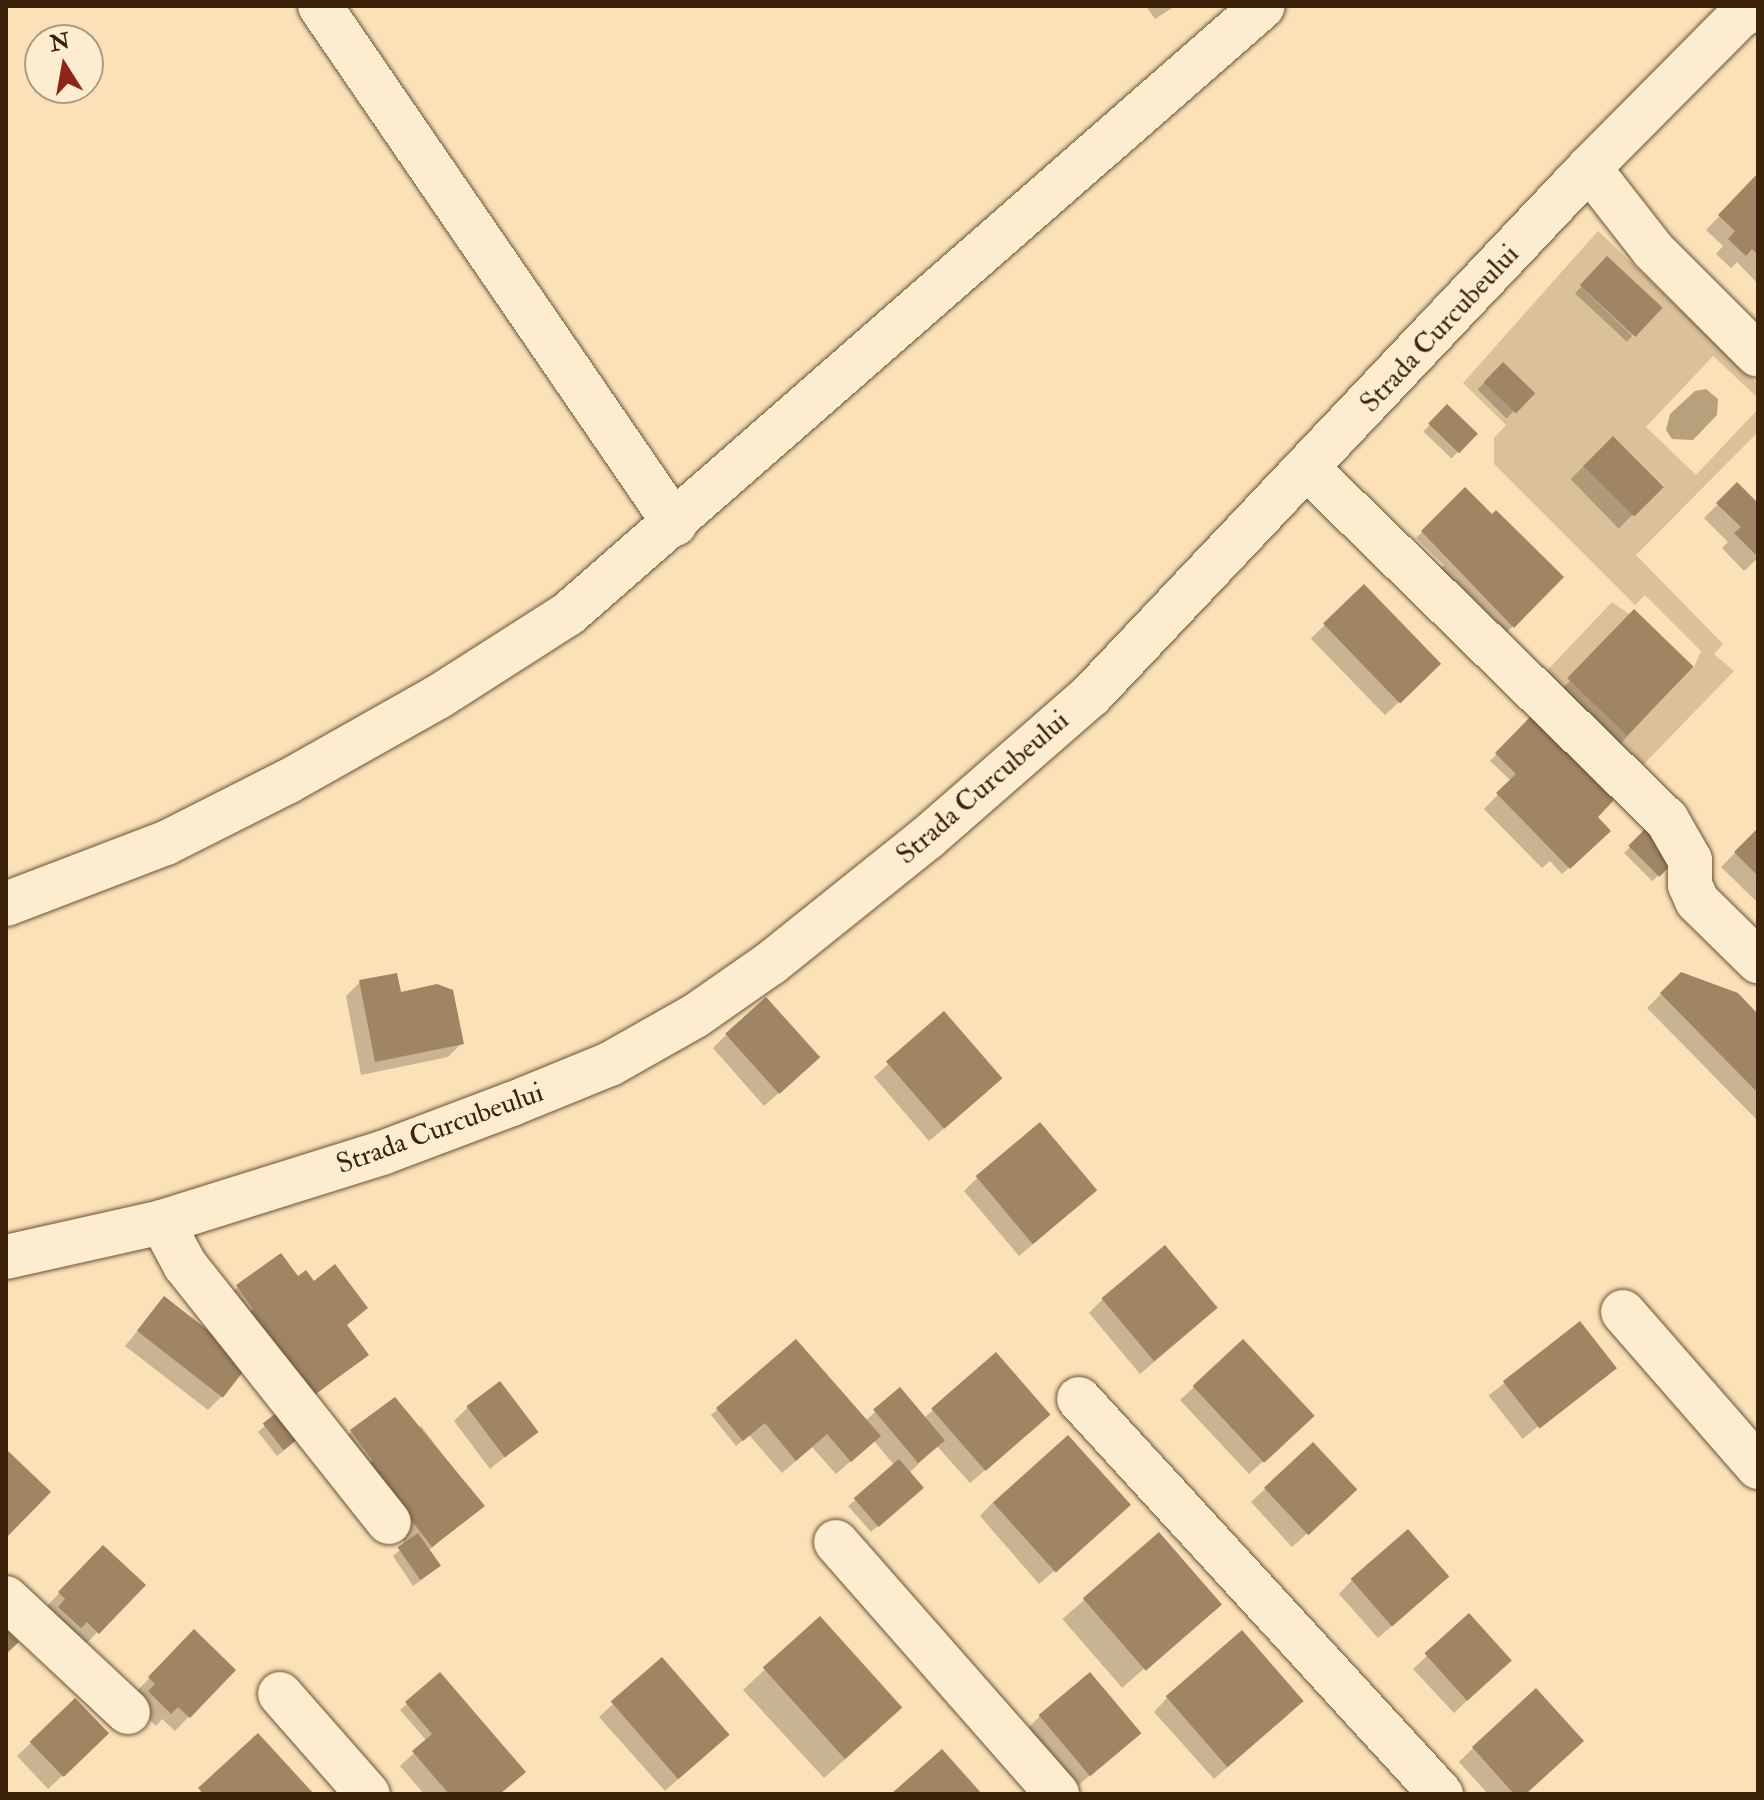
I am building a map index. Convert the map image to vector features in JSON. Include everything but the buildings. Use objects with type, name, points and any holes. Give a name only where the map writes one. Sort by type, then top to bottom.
[{"type":"street","points":[[320,6],[675,524]]},
{"type":"street","points":[[6,904],[166,843],[424,705],[568,614],[675,524],[1263,6]]},
{"type":"street","name":"Strada Curcubeului","points":[[6,1257],[162,1222],[382,1153],[512,1104],[610,1064],[695,1016],[771,963],[927,838],[1091,695],[1309,470],[1589,168],[1751,20]]},
{"type":"street","points":[[1589,168],[1653,250],[1758,355]]},
{"type":"street","points":[[1309,470],[1667,820],[1690,860],[1690,885],[1697,901],[1758,961]]},
{"type":"street","points":[[162,1222],[185,1265],[389,1522]]},
{"type":"street","points":[[1623,1312],[1758,1467]]},
{"type":"street","points":[[1079,1399],[1441,1794]]},
{"type":"street","points":[[836,1542],[1057,1794]]},
{"type":"street","points":[[6,1598],[128,1712]]},
{"type":"street","points":[[280,1694],[368,1794]]},
{"type":"shaded area","points":[[1598,231],[1758,384],[1758,398],[1713,356],[1646,427],[1696,475],[1758,409],[1758,432],[1636,555],[1723,644],[1714,654],[1734,671],[1643,765],[1633,765],[1540,678],[1612,602],[1629,614],[1627,736],[1694,667],[1701,651],[1645,595],[1635,605],[1494,464],[1494,438],[1506,425],[1463,383]],"holes":[[[1579,285],[1661,309],[1633,337]],[[1613,436],[1664,486],[1664,487],[1584,465]]]},
{"type":"shaded area","points":[[1706,389],[1718,399],[1717,415],[1693,440],[1672,439],[1666,430],[1670,414],[1695,391]]}]
